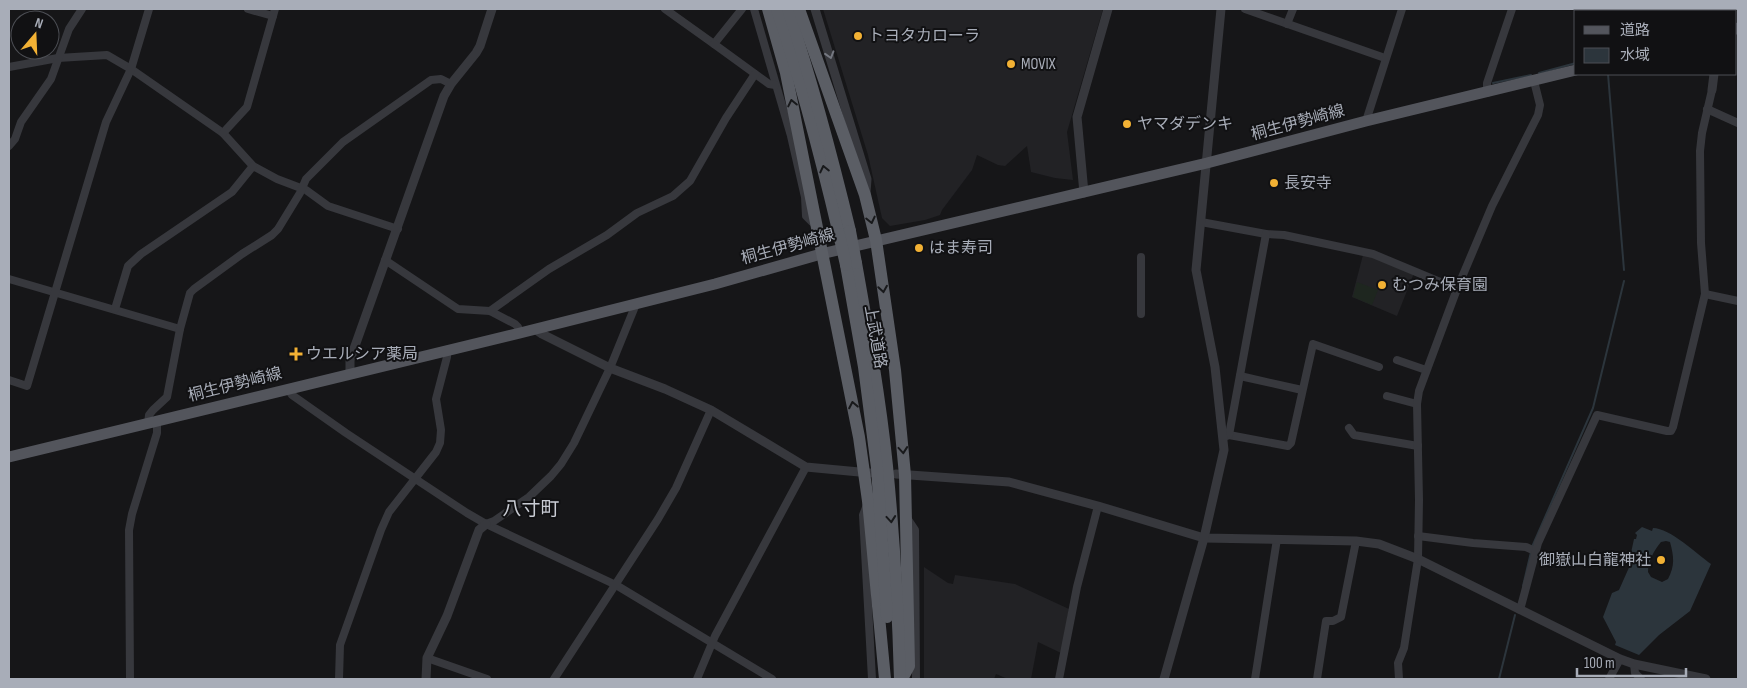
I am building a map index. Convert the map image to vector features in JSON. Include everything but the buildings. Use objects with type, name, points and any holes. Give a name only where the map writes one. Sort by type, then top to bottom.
[{"type":"highway","points":[[768,9],[786,73],[817,223],[821,254],[867,472],[868,501],[887,679]]},
{"type":"highway","name":"上武道路","points":[[777,9],[801,81],[844,233]]},
{"type":"highway","name":"上武道路","points":[[788,9],[810,76],[830,151],[844,233],[874,364],[887,465],[901,679]]},
{"type":"highway","points":[[799,9],[866,195],[876,240],[895,370],[901,474],[906,517],[909,666],[901,679]]},
{"type":"highway","name":"上武道路","points":[[851,264],[877,468],[885,567],[887,679]]},
{"type":"main road","name":"桐生伊勢崎線","points":[[9,457],[636,304],[876,240],[1207,164],[1366,121],[1574,71]]},
{"type":"street","points":[[60,53],[69,29],[82,9]]},
{"type":"street","points":[[9,380],[27,386],[106,122],[131,69],[149,9]]},
{"type":"street","points":[[223,133],[247,107],[274,12],[248,9]]},
{"type":"street","points":[[350,374],[350,360],[440,107],[451,84],[476,53],[484,37],[492,9]]},
{"type":"street","points":[[665,9],[769,84],[775,85]]},
{"type":"street","points":[[714,44],[742,9]]},
{"type":"street","points":[[754,9],[795,154],[805,197],[806,216],[812,222],[817,223]]},
{"type":"street","points":[[816,9],[866,179],[866,195]]},
{"type":"street","points":[[1084,193],[1077,117],[1108,9]]},
{"type":"street","points":[[1221,9],[1196,270],[1215,367],[1226,437]]},
{"type":"street","points":[[1245,9],[1386,58]]},
{"type":"street","points":[[1288,24],[1293,9]]},
{"type":"street","points":[[1366,121],[1402,9]]},
{"type":"street","points":[[1487,93],[1486,83],[1512,9]]},
{"type":"street","points":[[60,58],[107,55],[131,69],[223,133],[253,166],[277,179],[301,188],[328,206],[398,229]]},
{"type":"street","points":[[9,67],[47,60]]},
{"type":"street","points":[[9,146],[15,138],[21,122],[51,79],[57,60]]},
{"type":"street","points":[[490,310],[549,269],[607,235],[637,213],[673,196],[690,181],[726,118],[755,74]]},
{"type":"street","points":[[1520,610],[1535,551],[1597,415],[1667,431],[1671,431],[1673,427],[1705,294],[1701,243],[1700,151],[1714,75]]},
{"type":"street","points":[[130,679],[129,530],[132,514],[157,433],[149,415],[167,397],[180,329],[190,294],[194,289],[278,229],[306,179],[344,142],[431,80],[441,79],[451,84]]},
{"type":"street","points":[[1399,679],[1398,663],[1404,648],[1418,559],[1417,404],[1426,370],[1457,289],[1492,206],[1538,114],[1540,105],[1534,81]]},
{"type":"street","points":[[1707,110],[1738,123]]},
{"type":"street","points":[[115,309],[128,266],[141,254],[232,192],[253,166]]},
{"type":"street","points":[[1201,222],[1266,234],[1284,235],[1373,254],[1457,289]]},
{"type":"street","points":[[1164,679],[1204,538],[1222,461],[1266,234]]},
{"type":"street","points":[[1141,257],[1141,314]]},
{"type":"street","points":[[385,260],[458,309],[490,310],[515,324],[520,333]]},
{"type":"street","points":[[9,279],[180,329]]},
{"type":"street","points":[[1705,294],[1738,301]]},
{"type":"street","points":[[426,679],[427,658],[447,616],[479,530],[529,497],[552,476],[574,443],[610,368],[636,304]]},
{"type":"street","points":[[535,329],[610,368],[665,389],[711,410],[806,467],[867,472]]},
{"type":"street","points":[[1226,437],[1288,446],[1291,443],[1313,344],[1379,367]]},
{"type":"street","points":[[339,679],[340,644],[381,530],[389,512],[436,452],[440,443],[441,430],[436,399],[447,350]]},
{"type":"street","points":[[1397,360],[1426,370]]},
{"type":"street","points":[[1240,376],[1302,390]]},
{"type":"street","points":[[288,389],[292,396],[346,434],[486,524],[616,585],[711,644],[772,679]]},
{"type":"street","points":[[1387,396],[1417,404]]},
{"type":"street","points":[[554,679],[658,519],[671,496],[711,410]]},
{"type":"street","points":[[1349,428],[1354,435],[1418,446]]},
{"type":"street","points":[[697,679],[711,644],[806,467]]},
{"type":"street","points":[[901,474],[1009,482],[1204,538],[1356,541],[1379,544],[1418,559],[1620,660],[1706,679]]},
{"type":"street","points":[[868,501],[863,516],[872,679]]},
{"type":"street","points":[[1059,679],[1077,586],[1098,506]]},
{"type":"street","points":[[906,517],[915,530],[916,679]]},
{"type":"street","points":[[1418,536],[1473,544],[1526,547],[1535,551]]},
{"type":"street","points":[[1255,679],[1277,539]]},
{"type":"street","points":[[1317,679],[1326,621],[1341,617],[1356,541]]},
{"type":"street","points":[[427,658],[487,679]]},
{"type":"street","points":[[1609,679],[1620,660]]},
{"type":"street","points":[[1634,664],[1634,673],[1641,679]]},
{"type":"shaded area","points":[[823,9],[1103,9],[1067,132],[1073,180],[1031,172],[1027,146],[1005,166],[998,165],[977,155],[972,170],[940,215],[925,220],[890,226],[882,218],[868,155]]},
{"type":"shaded area","name":"むつみ保育園","points":[[1363,255],[1374,257],[1414,273],[1397,316],[1352,297]]},
{"type":"shaded area","points":[[1357,282],[1378,290],[1372,305],[1353,297]]},
{"type":"shaded area","points":[[924,567],[948,583],[953,584],[955,575],[1015,584],[1069,609],[1061,653],[1038,642],[1031,679],[1008,679],[996,674],[994,679],[924,679]]},
{"type":"water","points":[[1642,527],[1652,531],[1653,528],[1660,529],[1675,537],[1711,564],[1690,611],[1659,635],[1639,655],[1615,645],[1616,642],[1603,617],[1612,593],[1619,590],[1631,563],[1629,562],[1634,539],[1636,539],[1637,535],[1635,533]],"holes":[[[1661,542],[1670,542],[1673,566],[1668,579],[1662,582],[1651,577],[1648,572],[1649,564]]]},
{"type":"waterway","points":[[1539,73],[1574,64]]},
{"type":"waterway","points":[[1493,83],[1531,75]]},
{"type":"waterway","points":[[1608,75],[1624,270]]},
{"type":"waterway","points":[[1532,547],[1593,408],[1624,281]]},
{"type":"waterway","points":[[1523,586],[1531,552]]},
{"type":"waterway","points":[[1499,679],[1515,615]]},
{"type":"place","name":"トヨタカローラ","points":[[858,36]]},
{"type":"place","name":"MOVIX","points":[[1011,64]]},
{"type":"place","name":"ヤマダデンキ","points":[[1127,124]]},
{"type":"place","name":"長安寺","points":[[1274,183]]},
{"type":"place","name":"はま寿司","points":[[919,248]]},
{"type":"place","name":"むつみ保育園","points":[[1382,285]]},
{"type":"place","name":"ウエルシア薬局","points":[[296,354]]},
{"type":"place","name":"御嶽山白龍神社","points":[[1661,560]]},
{"type":"district","name":"八寸町","points":[[531,509]]}]
